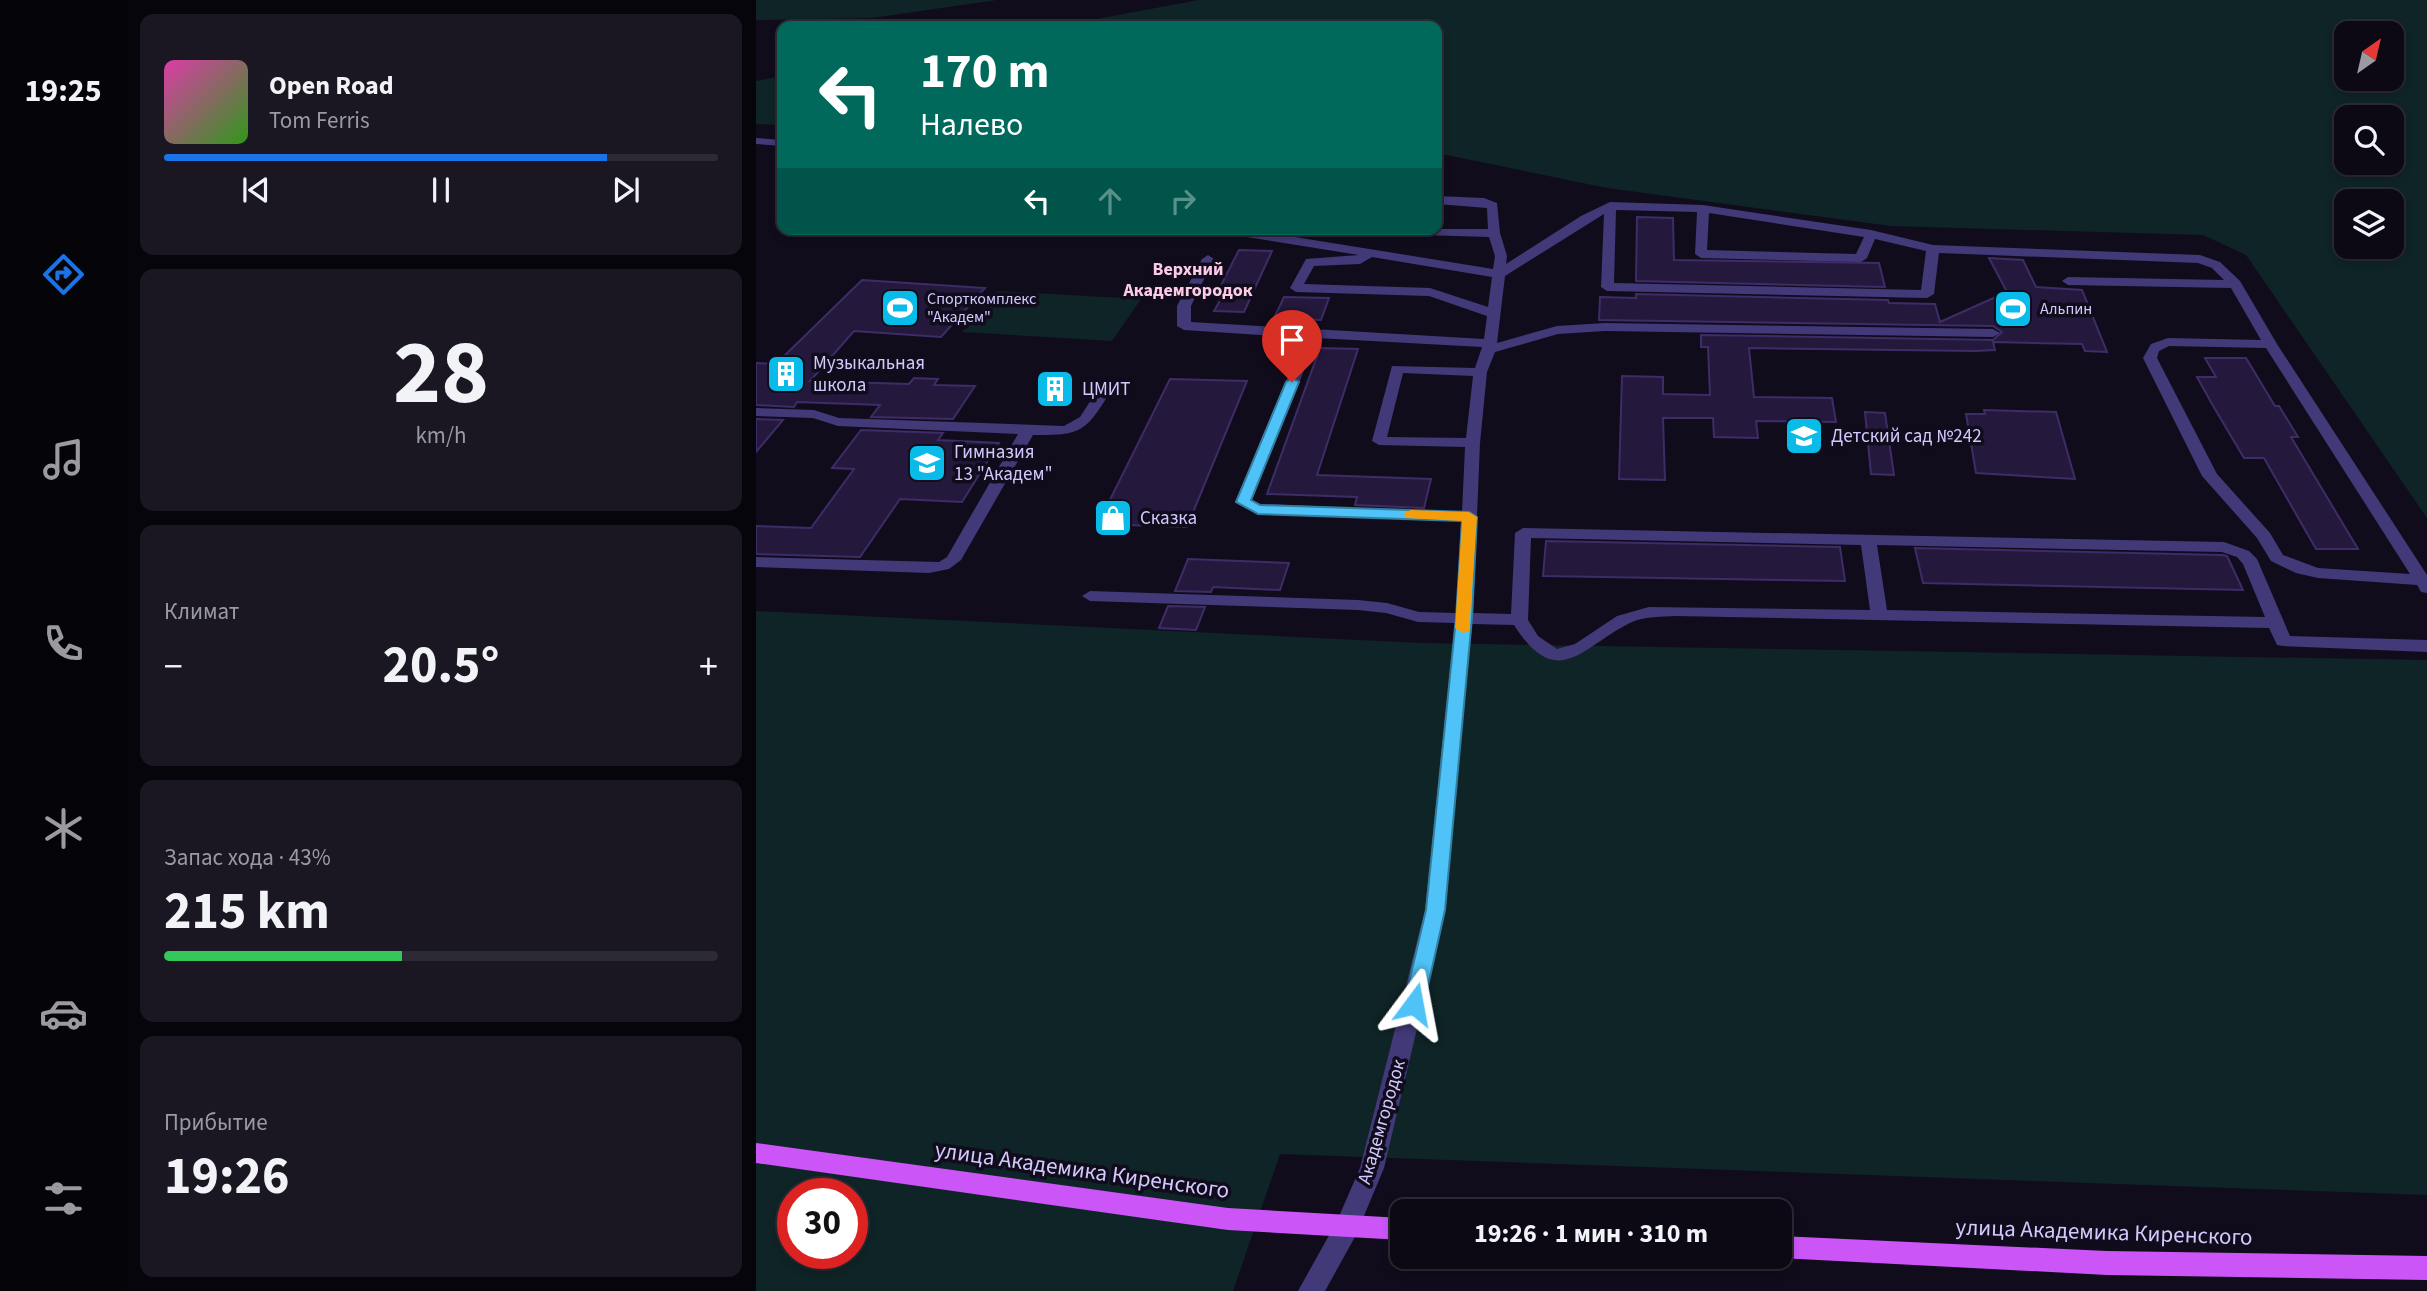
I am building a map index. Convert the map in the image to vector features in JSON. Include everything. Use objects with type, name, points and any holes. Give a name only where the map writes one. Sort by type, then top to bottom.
[{"type":"main road","name":"улица Академика Киренского","points":[[756,1153],[1228,1219],[1390,1229]]},
{"type":"main road","name":"улица Академика Киренского","points":[[1792,1248],[2107,1263],[2427,1268]]},
{"type":"street","points":[[756,141],[777,143]]},
{"type":"street","name":"Академгородок","points":[[1311,1291],[1347,1227],[1372,1168],[1435,910],[1464,618],[1473,443],[1480,372],[1489,346],[1501,256],[1494,233],[1493,206],[1489,203],[1442,200]]},
{"type":"street","points":[[1610,206],[1607,287],[1927,294],[1933,249]]},
{"type":"street","points":[[1257,235],[1499,274],[1610,206],[1703,209],[1871,234],[1933,249],[2189,257],[2216,265],[2235,284],[2270,344],[2424,584]]},
{"type":"street","points":[[1703,209],[1701,254],[1861,258],[1871,234]]},
{"type":"street","points":[[1442,231],[1494,233]]},
{"type":"street","points":[[1368,254],[1360,260],[1310,262],[1296,288],[1430,292],[1494,314]]},
{"type":"street","points":[[1208,259],[1184,306],[1184,326],[1489,346],[1557,330],[1605,327],[1993,333]]},
{"type":"street","points":[[2068,281],[2235,284]]},
{"type":"street","points":[[1312,334],[1243,502],[1258,509],[1469,517]]},
{"type":"street","points":[[2270,344],[2168,342],[2156,345],[2151,351],[2150,358],[2210,476],[2264,536],[2277,558],[2318,573],[2424,584]]},
{"type":"street","points":[[1473,443],[1379,441],[1397,369],[1480,372]]},
{"type":"street","points":[[756,412],[814,414],[838,422],[1073,430],[1083,425],[1100,397]]},
{"type":"street","points":[[756,562],[929,568],[943,566],[953,560],[1028,430]]},
{"type":"street","points":[[2276,623],[1653,612],[1624,620],[1581,651],[1558,655],[1542,650],[1529,638],[1519,620],[1523,533],[2224,547],[2244,554],[2251,562],[2276,623],[2283,641],[2427,646]]},
{"type":"street","points":[[1868,538],[1879,615]]},
{"type":"street","points":[[1090,596],[1377,606],[1418,617],[1519,620]]},
{"type":"green space","points":[[756,0],[997,0],[872,18],[756,20]]},
{"type":"green space","points":[[1199,0],[2427,0],[2427,518],[2246,255],[2203,235],[1891,226],[1607,188],[1442,154],[1442,21],[1095,21]]},
{"type":"green space","points":[[777,77],[777,125],[756,124],[756,81]]},
{"type":"green space","points":[[997,291],[1141,299],[1112,341],[962,332]]},
{"type":"green space","points":[[756,611],[1423,643],[2427,660],[2427,1195],[1280,1154],[1233,1291],[756,1291]]},
{"type":"building","points":[[1637,217],[1673,218],[1674,260],[1879,263],[1885,287],[1636,281]]},
{"type":"building","points":[[1239,250],[1272,251],[1244,312],[1214,311],[1222,297],[1215,297]]},
{"type":"building","points":[[1989,258],[2023,260],[2036,287],[2082,290],[2107,352],[2085,351],[2082,344],[1993,342],[1995,350],[1975,351],[1749,348],[1754,397],[1832,398],[1836,422],[1756,421],[1758,438],[1714,437],[1713,418],[1663,418],[1665,480],[1619,479],[1622,376],[1663,377],[1663,394],[1710,395],[1708,347],[1701,347],[1701,335],[1993,340],[2002,332],[1993,326],[1599,320],[1600,297],[1636,298],[1636,294],[1888,300],[1889,303],[1935,304],[1940,322],[2007,292]]},
{"type":"building","points":[[862,280],[985,288],[941,337],[854,331],[810,381],[909,384],[914,378],[938,379],[934,385],[975,386],[953,419],[871,417],[880,405],[797,402],[794,407],[756,405],[756,363],[776,364]]},
{"type":"building","points":[[1284,297],[1329,298],[1321,320],[1274,318]]},
{"type":"building","points":[[1320,348],[1358,349],[1317,475],[1431,479],[1424,508],[1355,505],[1357,497],[1267,494]]},
{"type":"building","points":[[2205,358],[2246,358],[2275,406],[2279,406],[2298,437],[2291,437],[2358,549],[2316,549],[2264,458],[2244,458],[2212,404],[2197,377],[2216,377]]},
{"type":"building","points":[[1170,379],[1247,381],[1187,527],[1098,524]]},
{"type":"building","points":[[1984,410],[2056,412],[2075,479],[1976,473],[1966,414],[1985,414]]},
{"type":"building","points":[[1865,412],[1885,413],[1894,475],[1871,474]]},
{"type":"building","points":[[756,419],[783,420],[756,452]]},
{"type":"building","points":[[861,430],[943,433],[938,440],[999,443],[962,502],[900,499],[860,557],[756,554],[756,526],[811,528],[854,469],[832,468]]},
{"type":"building","points":[[1546,541],[1840,547],[1845,581],[1543,576]]},
{"type":"building","points":[[1915,548],[2222,555],[2227,556],[2243,590],[1923,583]]},
{"type":"building","points":[[1188,559],[1289,563],[1280,590],[1213,587],[1211,592],[1175,591]]},
{"type":"building","points":[[1168,606],[1205,607],[1196,630],[1159,628]]},
{"type":"slow traffic","points":[[1411,515],[1469,517],[1463,628]]},
{"type":"place","name":"Спорткомплекс \"Академ\"","points":[[900,308]]},
{"type":"place","name":"Альпин","points":[[2013,309]]},
{"type":"place","name":"Музыкальная школа","points":[[786,374]]},
{"type":"place","name":"ЦМИТ","points":[[1055,389]]},
{"type":"place","name":"Детский сад №242","points":[[1804,436]]},
{"type":"place","name":"Гимназия 13 \"Академ\"","points":[[927,463]]},
{"type":"place","name":"Сказка","points":[[1113,518]]},
{"type":"district","name":"Верхний Академгородок","points":[[1188,279]]},
{"type":"route","points":[[1292,382],[1243,502],[1258,509],[1469,517],[1464,618],[1435,910],[1414,1004]]}]
